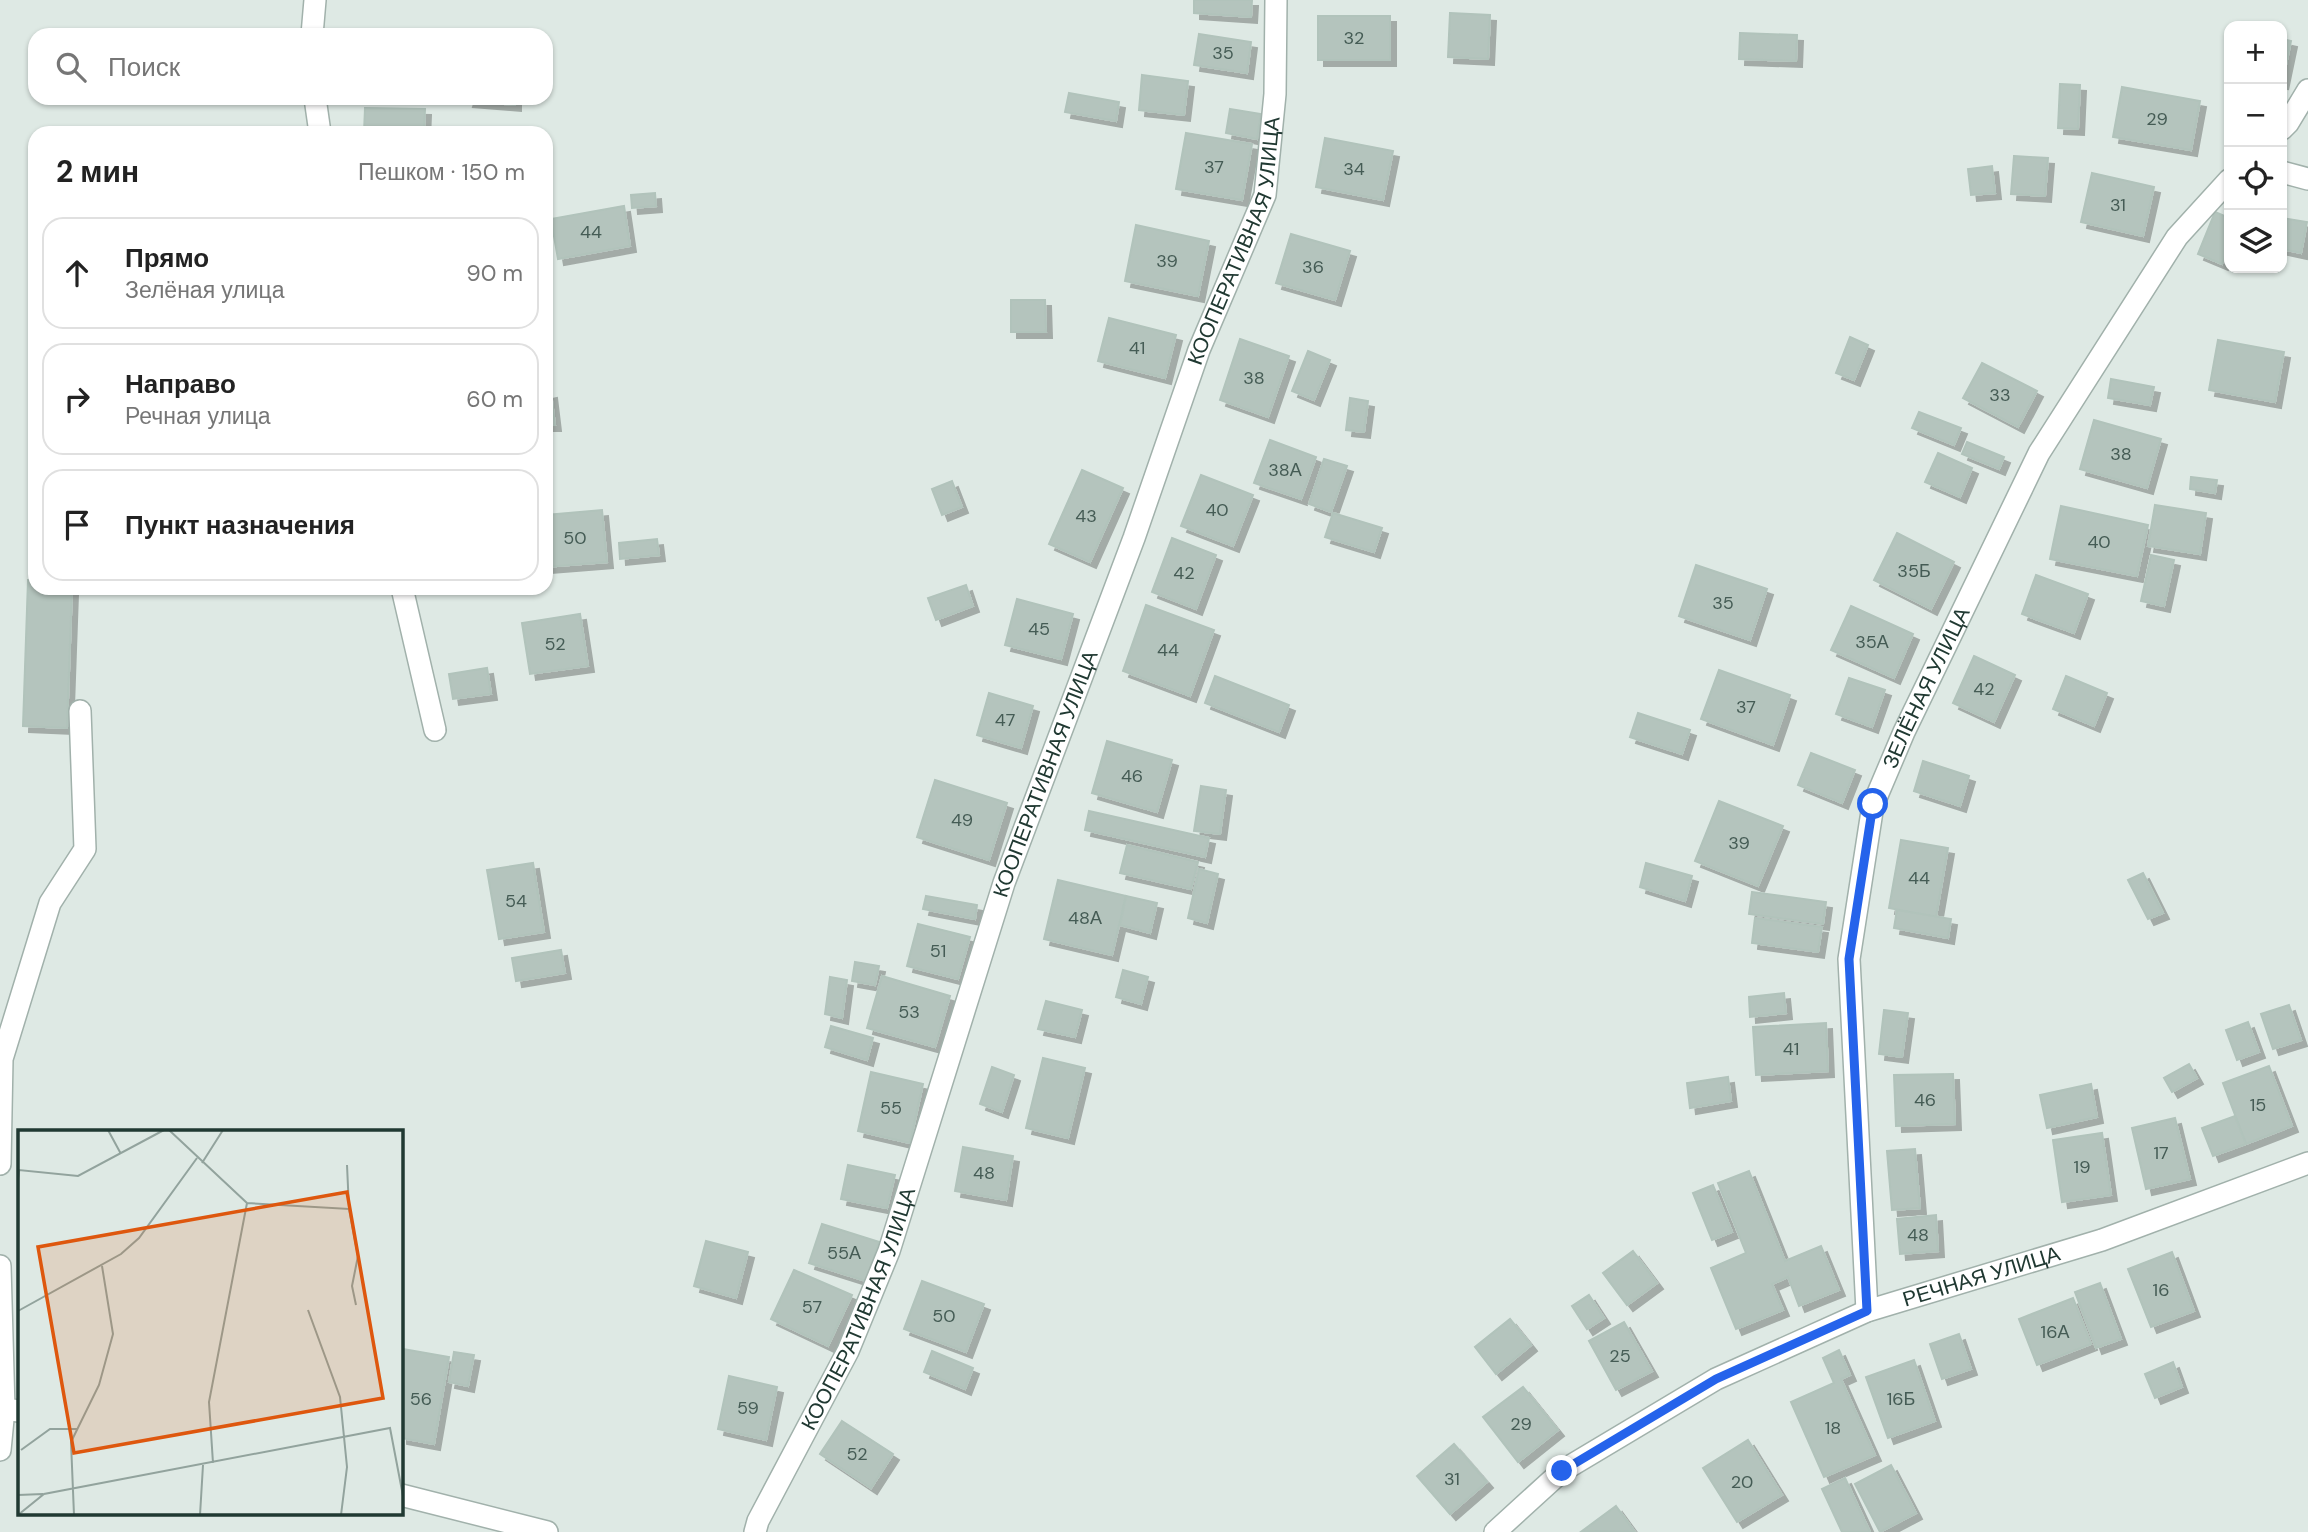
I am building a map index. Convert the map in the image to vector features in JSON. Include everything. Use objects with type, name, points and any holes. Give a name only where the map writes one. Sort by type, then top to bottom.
[{"type":"street","points":[[313,28],[315,0]]},
{"type":"street","name":"КООПЕРАТИВНАЯ УЛИЦА","points":[[755,1532],[758,1521],[848,1351],[889,1251],[1004,883],[1134,538],[1199,350],[1265,195],[1275,94],[1276,0]]},
{"type":"street","points":[[2287,125],[2308,90]]},
{"type":"street","points":[[316,105],[319,126]]},
{"type":"street","points":[[2287,173],[2308,179]]},
{"type":"street","name":"ЗЕЛЁНАЯ УЛИЦА","points":[[1867,1311],[1849,959],[1873,804],[1904,732],[2039,453],[2177,237],[2224,185]]},
{"type":"street","points":[[404,595],[435,730]]},
{"type":"street","points":[[0,1164],[2,1059],[50,903],[85,849],[80,711]]},
{"type":"street","name":"РЕЧНАЯ УЛИЦА","points":[[1494,1532],[1562,1471],[1716,1379],[1867,1311],[2102,1240],[2308,1163]]},
{"type":"street","points":[[0,1266],[12,1410],[0,1450]]},
{"type":"street","points":[[402,1495],[547,1532]]},
{"type":"building","points":[[1194,0],[1252,0],[1251,17],[1194,13]]},
{"type":"building","points":[[1450,13],[1490,15],[1488,59],[1448,57]]},
{"type":"building","points":[[1318,16],[1390,16],[1390,60],[1318,60]]},
{"type":"building","points":[[1740,33],[1797,35],[1796,61],[1739,59]]},
{"type":"building","points":[[1199,34],[1251,42],[1247,73],[1194,65]]},
{"type":"building","points":[[2287,40],[2291,41],[2287,60]]},
{"type":"building","points":[[1142,75],[1188,81],[1184,115],[1139,110]]},
{"type":"building","points":[[2060,84],[2080,85],[2078,129],[2058,128]]},
{"type":"building","points":[[2122,87],[2200,101],[2191,150],[2113,137]]},
{"type":"building","points":[[1069,93],[1119,102],[1116,121],[1065,112]]},
{"type":"building","points":[[365,108],[425,109],[424,126],[364,126]]},
{"type":"building","points":[[1230,109],[1261,114],[1257,139],[1226,133]]},
{"type":"building","points":[[1186,133],[1252,144],[1242,200],[1176,189]]},
{"type":"building","points":[[1325,138],[1393,151],[1383,200],[1316,187]]},
{"type":"building","points":[[2014,156],[2048,158],[2045,196],[2011,194]]},
{"type":"building","points":[[1992,166],[1995,193],[1971,195],[1968,169]]},
{"type":"building","points":[[2092,173],[2154,187],[2143,236],[2081,222]]},
{"type":"building","points":[[655,193],[656,206],[632,208],[631,195]]},
{"type":"building","points":[[624,206],[630,246],[558,259],[553,219]]},
{"type":"building","points":[[2215,212],[2224,216],[2222,264],[2198,254]]},
{"type":"building","points":[[2287,219],[2307,222],[2301,253],[2287,250]]},
{"type":"building","points":[[1136,225],[1209,241],[1198,296],[1125,281]]},
{"type":"building","points":[[1291,234],[1350,251],[1335,300],[1276,283]]},
{"type":"building","points":[[1011,300],[1045,300],[1046,332],[1011,332]]},
{"type":"building","points":[[1109,318],[1176,335],[1165,378],[1098,361]]},
{"type":"building","points":[[1850,337],[1868,345],[1854,380],[1836,373]]},
{"type":"building","points":[[1240,339],[1289,356],[1268,417],[1220,400]]},
{"type":"building","points":[[2218,340],[2284,352],[2275,402],[2209,390]]},
{"type":"building","points":[[1308,351],[1330,360],[1314,400],[1292,391]]},
{"type":"building","points":[[1982,363],[2037,391],[2018,427],[1963,398]]},
{"type":"building","points":[[2111,379],[2154,387],[2150,405],[2108,398]]},
{"type":"building","points":[[1350,398],[1368,401],[1364,432],[1346,430]]},
{"type":"building","points":[[1919,412],[1961,428],[1954,445],[1912,428]]},
{"type":"building","points":[[2094,420],[2161,439],[2147,488],[2080,469]]},
{"type":"building","points":[[1270,440],[1316,457],[1301,499],[1254,483]]},
{"type":"building","points":[[1967,442],[2004,457],[1999,469],[1962,454]]},
{"type":"building","points":[[1938,453],[1972,468],[1960,497],[1925,482]]},
{"type":"building","points":[[1324,459],[1347,466],[1331,512],[1309,504]]},
{"type":"building","points":[[1082,470],[1123,488],[1090,562],[1049,544]]},
{"type":"building","points":[[1201,475],[1253,495],[1233,546],[1181,526]]},
{"type":"building","points":[[2191,477],[2217,480],[2215,493],[2190,489]]},
{"type":"building","points":[[952,481],[962,507],[942,515],[932,489]]},
{"type":"building","points":[[2155,505],[2206,513],[2200,554],[2148,546]]},
{"type":"building","points":[[2061,506],[2148,525],[2137,576],[2050,559]]},
{"type":"building","points":[[602,510],[607,562],[553,566],[553,514]]},
{"type":"building","points":[[1333,513],[1382,528],[1374,552],[1325,537]]},
{"type":"building","points":[[1897,533],[1954,562],[1931,609],[1874,580]]},
{"type":"building","points":[[1172,538],[1216,555],[1196,609],[1152,592]]},
{"type":"building","points":[[657,539],[659,555],[620,559],[619,543]]},
{"type":"building","points":[[2151,555],[2174,560],[2164,606],[2141,601]]},
{"type":"building","points":[[1696,565],[1767,589],[1750,640],[1679,616]]},
{"type":"building","points":[[2036,575],[2088,594],[2074,633],[2022,614]]},
{"type":"building","points":[[28,580],[28,595],[72,595],[67,728],[23,726]]},
{"type":"building","points":[[966,585],[973,606],[936,620],[928,598]]},
{"type":"building","points":[[1017,599],[1073,614],[1061,659],[1005,645]]},
{"type":"building","points":[[1146,605],[1214,630],[1190,696],[1123,671]]},
{"type":"building","points":[[1851,606],[1913,634],[1894,678],[1831,650]]},
{"type":"building","points":[[580,614],[588,666],[530,674],[522,623]]},
{"type":"building","points":[[1974,656],[2015,675],[1994,722],[1953,703]]},
{"type":"building","points":[[487,668],[491,694],[453,699],[449,674]]},
{"type":"building","points":[[1719,670],[1790,695],[1773,745],[1701,719]]},
{"type":"building","points":[[1215,676],[1289,705],[1279,732],[1205,703]]},
{"type":"building","points":[[2066,676],[2107,693],[2094,726],[2053,709]]},
{"type":"building","points":[[1849,678],[1885,690],[1872,727],[1836,714]]},
{"type":"building","points":[[989,693],[1033,706],[1021,748],[977,735]]},
{"type":"building","points":[[1638,713],[1690,730],[1682,754],[1630,737]]},
{"type":"building","points":[[1107,741],[1172,760],[1157,812],[1092,793]]},
{"type":"building","points":[[1811,753],[1855,770],[1842,803],[1798,785]]},
{"type":"building","points":[[1923,761],[1969,776],[1960,806],[1914,791]]},
{"type":"building","points":[[935,780],[1007,803],[989,860],[917,837]]},
{"type":"building","points":[[1201,786],[1226,790],[1220,834],[1194,831]]},
{"type":"building","points":[[1719,801],[1783,826],[1758,886],[1695,861]]},
{"type":"building","points":[[1089,811],[1209,838],[1205,857],[1085,830]]},
{"type":"building","points":[[1901,840],[1948,848],[1936,917],[1889,908]]},
{"type":"building","points":[[1127,845],[1198,862],[1191,889],[1120,873]]},
{"type":"building","points":[[533,863],[544,932],[499,939],[487,870]]},
{"type":"building","points":[[1646,863],[1692,876],[1685,901],[1640,887]]},
{"type":"building","points":[[1199,869],[1218,874],[1207,923],[1188,918]]},
{"type":"building","points":[[2143,873],[2163,913],[2148,919],[2128,880]]},
{"type":"building","points":[[1058,880],[1126,896],[1112,955],[1044,939]]},
{"type":"building","points":[[1752,892],[1826,902],[1823,924],[1749,914]]},
{"type":"building","points":[[926,896],[977,905],[975,919],[923,909]]},
{"type":"building","points":[[1126,896],[1157,903],[1150,933],[1120,925]]},
{"type":"building","points":[[1897,910],[1951,919],[1948,938],[1894,928]]},
{"type":"building","points":[[1755,918],[1822,927],[1818,952],[1752,943]]},
{"type":"building","points":[[918,924],[970,937],[958,979],[907,966]]},
{"type":"building","points":[[561,950],[565,973],[516,981],[512,958]]},
{"type":"building","points":[[855,962],[879,966],[875,985],[852,981]]},
{"type":"building","points":[[1123,970],[1148,977],[1141,1004],[1116,997]]},
{"type":"building","points":[[882,976],[950,996],[935,1047],[867,1028]]},
{"type":"building","points":[[830,977],[847,980],[842,1018],[825,1014]]},
{"type":"building","points":[[1784,993],[1786,1013],[1750,1017],[1749,997]]},
{"type":"building","points":[[1046,1001],[1082,1010],[1075,1037],[1038,1029]]},
{"type":"building","points":[[2289,1005],[2301,1040],[2273,1049],[2261,1014]]},
{"type":"building","points":[[1884,1010],[1908,1013],[1902,1057],[1879,1054]]},
{"type":"building","points":[[2248,1022],[2259,1052],[2237,1060],[2226,1030]]},
{"type":"building","points":[[1826,1023],[1828,1071],[1756,1075],[1753,1027]]},
{"type":"building","points":[[831,1026],[873,1038],[867,1060],[825,1047]]},
{"type":"building","points":[[1043,1058],[1085,1068],[1068,1138],[1026,1128]]},
{"type":"building","points":[[2189,1064],[2197,1078],[2172,1092],[2164,1078]]},
{"type":"building","points":[[2269,1066],[2292,1126],[2246,1144],[2223,1083]]},
{"type":"building","points":[[992,1067],[1014,1075],[1002,1112],[980,1104]]},
{"type":"building","points":[[871,1072],[923,1084],[910,1143],[858,1131]]},
{"type":"building","points":[[1953,1074],[1955,1124],[1896,1126],[1894,1075]]},
{"type":"building","points":[[1728,1077],[1731,1101],[1690,1108],[1687,1083]]},
{"type":"building","points":[[2091,1084],[2097,1117],[2047,1128],[2040,1095]]},
{"type":"building","points":[[2235,1116],[2246,1144],[2213,1156],[2202,1128]]},
{"type":"building","points":[[2175,1118],[2190,1179],[2146,1189],[2132,1128]]},
{"type":"building","points":[[2102,1133],[2111,1195],[2062,1202],[2053,1140]]},
{"type":"building","points":[[963,1147],[1013,1156],[1006,1200],[955,1191]]},
{"type":"building","points":[[1915,1149],[1920,1208],[1892,1210],[1887,1151]]},
{"type":"building","points":[[848,1165],[895,1175],[887,1208],[841,1199]]},
{"type":"building","points":[[1749,1171],[1785,1261],[1821,1246],[1839,1290],[1799,1306],[1788,1277],[1772,1284],[1783,1310],[1736,1329],[1711,1268],[1746,1253],[1718,1183]]},
{"type":"building","points":[[1713,1185],[1732,1232],[1712,1240],[1693,1193]]},
{"type":"building","points":[[1936,1215],[1938,1251],[1900,1254],[1897,1219]]},
{"type":"building","points":[[822,1224],[879,1242],[866,1281],[809,1263]]},
{"type":"building","points":[[706,1241],[748,1252],[736,1298],[694,1286]]},
{"type":"building","points":[[1633,1251],[1657,1283],[1627,1305],[1603,1273]]},
{"type":"building","points":[[2172,1252],[2194,1311],[2151,1327],[2128,1269]]},
{"type":"building","points":[[794,1270],[852,1295],[828,1346],[771,1319]]},
{"type":"building","points":[[922,1281],[984,1304],[966,1352],[904,1329]]},
{"type":"building","points":[[2100,1283],[2121,1339],[2096,1348],[2075,1292]]},
{"type":"building","points":[[1589,1295],[1604,1318],[1587,1329],[1572,1306]]},
{"type":"building","points":[[2073,1298],[2091,1344],[2037,1365],[2019,1319]]},
{"type":"building","points":[[1510,1319],[1531,1345],[1496,1374],[1475,1347]]},
{"type":"building","points":[[1624,1322],[1652,1371],[1616,1390],[1589,1341]]},
{"type":"building","points":[[1959,1334],[1971,1369],[1942,1379],[1930,1344]]},
{"type":"building","points":[[403,1349],[449,1357],[434,1444],[402,1438]]},
{"type":"building","points":[[1839,1350],[1850,1375],[1841,1379],[1875,1455],[1824,1477],[1791,1402],[1834,1383],[1823,1358]]},
{"type":"building","points":[[932,1351],[973,1368],[965,1389],[924,1372]]},
{"type":"building","points":[[454,1352],[474,1355],[468,1386],[449,1382]]},
{"type":"building","points":[[1914,1360],[1935,1421],[1888,1438],[1866,1377]]},
{"type":"building","points":[[2173,1362],[2182,1387],[2155,1398],[2145,1374]]},
{"type":"building","points":[[729,1376],[777,1387],[766,1440],[718,1429]]},
{"type":"building","points":[[1523,1387],[1558,1430],[1518,1462],[1483,1417]]},
{"type":"building","points":[[842,1421],[893,1454],[871,1488],[820,1454]]},
{"type":"building","points":[[1748,1440],[1782,1495],[1737,1522],[1703,1468]]},
{"type":"building","points":[[1454,1444],[1487,1482],[1450,1514],[1417,1476]]},
{"type":"building","points":[[1891,1465],[1916,1513],[1880,1532],[1855,1484]]},
{"type":"building","points":[[1845,1478],[1870,1532],[1842,1532],[1822,1489]]},
{"type":"building","points":[[1616,1506],[1635,1532],[1582,1531]]},
{"type":"route","points":[[1562,1471],[1716,1379],[1867,1311],[1849,959],[1873,804]]}]
